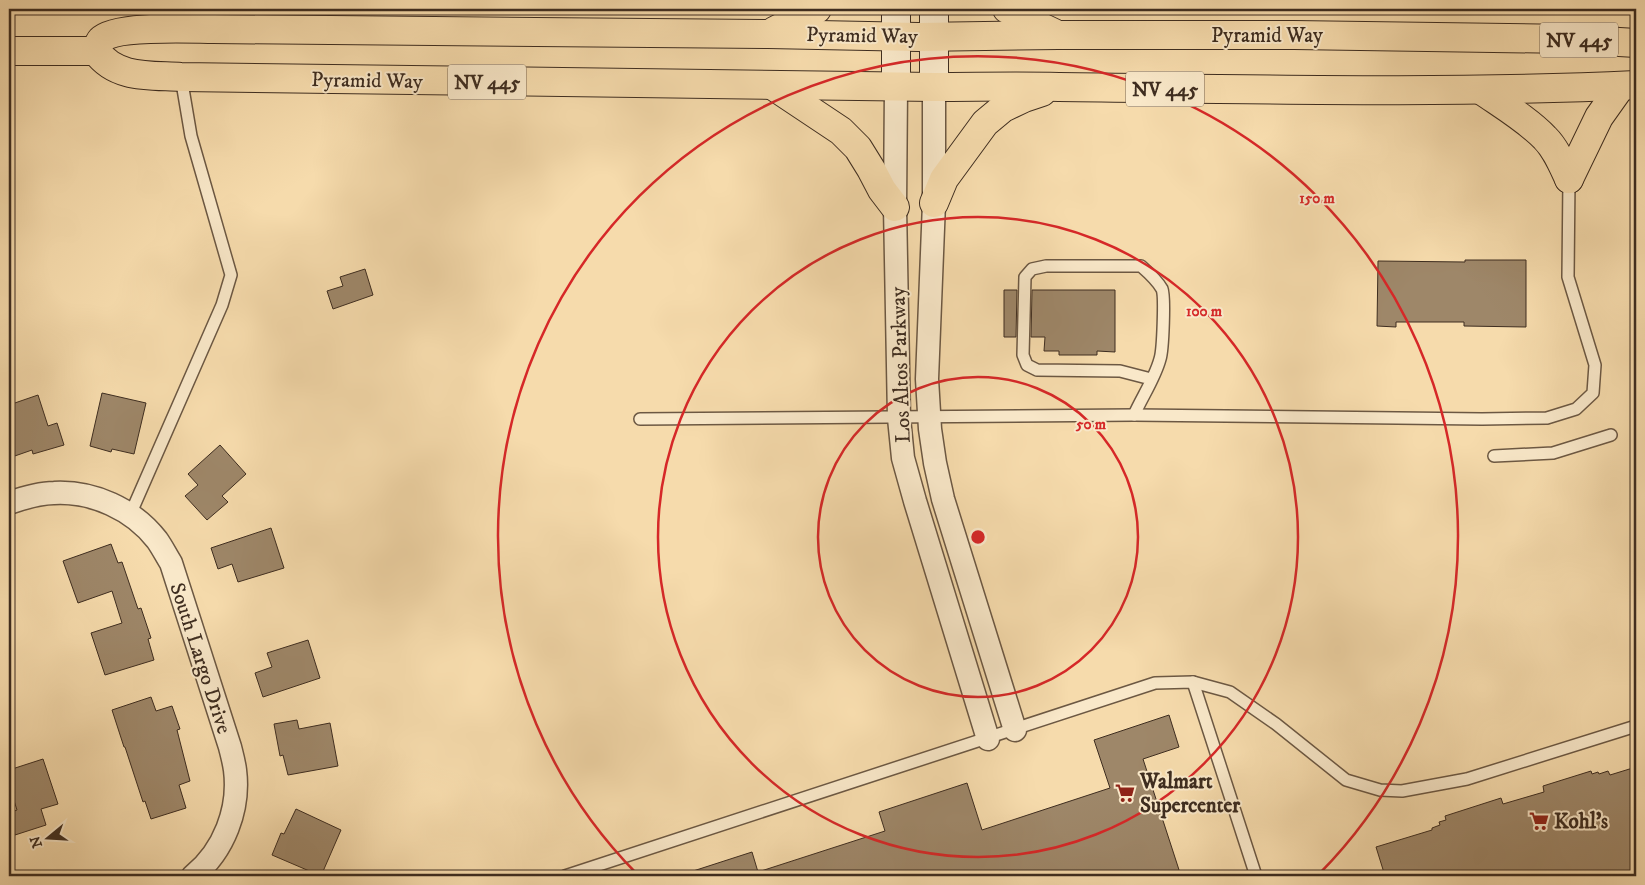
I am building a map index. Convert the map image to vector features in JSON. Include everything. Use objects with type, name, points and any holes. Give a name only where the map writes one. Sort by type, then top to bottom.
[{"type":"main road","points":[[768,34],[817,9]]},
{"type":"main road","name":"Los Altos Parkway","points":[[896,9],[896,87]]},
{"type":"main road","name":"Los Altos Parkway","points":[[934,9],[934,87]]},
{"type":"main road","points":[[1008,9],[1058,35]]},
{"type":"main road","name":"Pyramid Way","points":[[1628,86],[1481,90],[1166,89],[543,83],[181,77],[136,74],[116,69],[102,59],[96,51],[101,40],[111,34],[132,30],[315,29],[896,36],[1313,36],[1569,39],[1636,43]]},
{"type":"main road","points":[[9,51],[96,51]]},
{"type":"main road","points":[[772,85],[841,131],[858,148],[882,190],[895,207]]},
{"type":"main road","points":[[1569,179],[1599,117],[1628,86]]},
{"type":"main road","points":[[934,203],[944,178],[985,123],[1003,108],[1024,98],[1057,87]]},
{"type":"main road","points":[[1481,90],[1519,117],[1544,138],[1559,157],[1569,179]]},
{"type":"street","name":"Los Altos Parkway","points":[[896,87],[895,207],[899,418],[904,458],[915,501],[988,739]]},
{"type":"street","name":"Los Altos Parkway","points":[[934,87],[934,203],[927,379],[929,417],[935,463],[943,499],[1015,730]]},
{"type":"street","name":"South Largo Drive","points":[[9,503],[28,497],[54,493],[80,494],[105,501],[118,507],[140,522],[157,540],[171,563],[230,747],[235,770],[236,794],[231,820],[221,843],[201,870],[193,876]]},
{"type":"lane","points":[[130,515],[222,305],[230,275],[191,136],[181,77]]},
{"type":"lane","points":[[640,419],[1134,415],[1547,418],[1576,409],[1593,393],[1595,365],[1568,277],[1569,179]]},
{"type":"lane","points":[[1134,415],[1160,361],[1162,351],[1163,291],[1152,275],[1141,266],[1046,266],[1032,269],[1025,277],[1023,355],[1027,365],[1037,370],[1120,371],[1151,379]]},
{"type":"lane","points":[[1494,456],[1554,453],[1611,434]]},
{"type":"lane","points":[[1193,682],[1256,876]]},
{"type":"lane","points":[[565,876],[1155,684],[1193,682],[1230,692],[1276,724],[1346,780],[1380,790],[1402,791],[1467,779],[1636,726]]},
{"type":"building","points":[[1465,260],[1526,260],[1526,327],[1464,326],[1464,322],[1396,322],[1396,327],[1377,326],[1378,261],[1465,262]]},
{"type":"building","points":[[365,269],[373,295],[333,309],[327,291],[343,286],[340,277]]},
{"type":"building","points":[[1004,290],[1017,290],[1016,337],[1004,337]]},
{"type":"building","points":[[1032,290],[1115,290],[1115,352],[1097,351],[1097,355],[1059,355],[1059,351],[1044,351],[1045,337],[1031,337]]},
{"type":"building","points":[[102,393],[146,403],[134,454],[112,449],[111,452],[90,446]]},
{"type":"building","points":[[38,395],[48,426],[57,423],[64,445],[33,454],[32,450],[9,458],[9,405]]},
{"type":"building","points":[[220,445],[246,474],[222,496],[228,502],[207,520],[185,496],[198,485],[188,474]]},
{"type":"building","points":[[271,528],[284,568],[238,582],[232,564],[218,569],[211,548]]},
{"type":"building","points":[[111,544],[118,563],[122,562],[138,609],[141,608],[151,638],[148,639],[154,660],[105,675],[91,633],[122,623],[112,591],[78,603],[63,561]]},
{"type":"building","points":[[308,640],[320,678],[263,697],[255,673],[272,667],[267,653]]},
{"type":"building","points":[[151,697],[156,711],[172,706],[180,729],[177,730],[190,781],[179,785],[186,808],[151,819],[145,801],[143,802],[112,710]]},
{"type":"building","name":"Walmart Supercenter","points":[[1169,715],[1179,747],[1143,759],[1181,876],[688,876],[687,873],[752,852],[758,872],[885,831],[879,812],[967,783],[982,830],[1110,788],[1094,740]]},
{"type":"building","points":[[297,720],[299,729],[330,723],[338,766],[288,775],[283,755],[280,756],[274,724]]},
{"type":"building","points":[[43,759],[58,804],[41,809],[46,825],[15,835],[9,813],[17,810],[9,785],[9,770]]},
{"type":"building","name":"Kohl's","points":[[1636,767],[1636,876],[1385,876],[1376,847],[1432,830],[1432,828],[1440,825],[1439,822],[1446,820],[1445,816],[1501,798],[1503,804],[1544,792],[1543,786],[1591,771],[1592,774],[1598,772],[1599,774],[1608,771],[1610,775]]},
{"type":"building","points":[[296,809],[341,830],[321,876],[272,855],[281,833],[284,834]]},
{"type":"place","name":"Walmart Supercenter","points":[[1125,793]]},
{"type":"place","name":"Kohl's","points":[[1539,821]]}]
